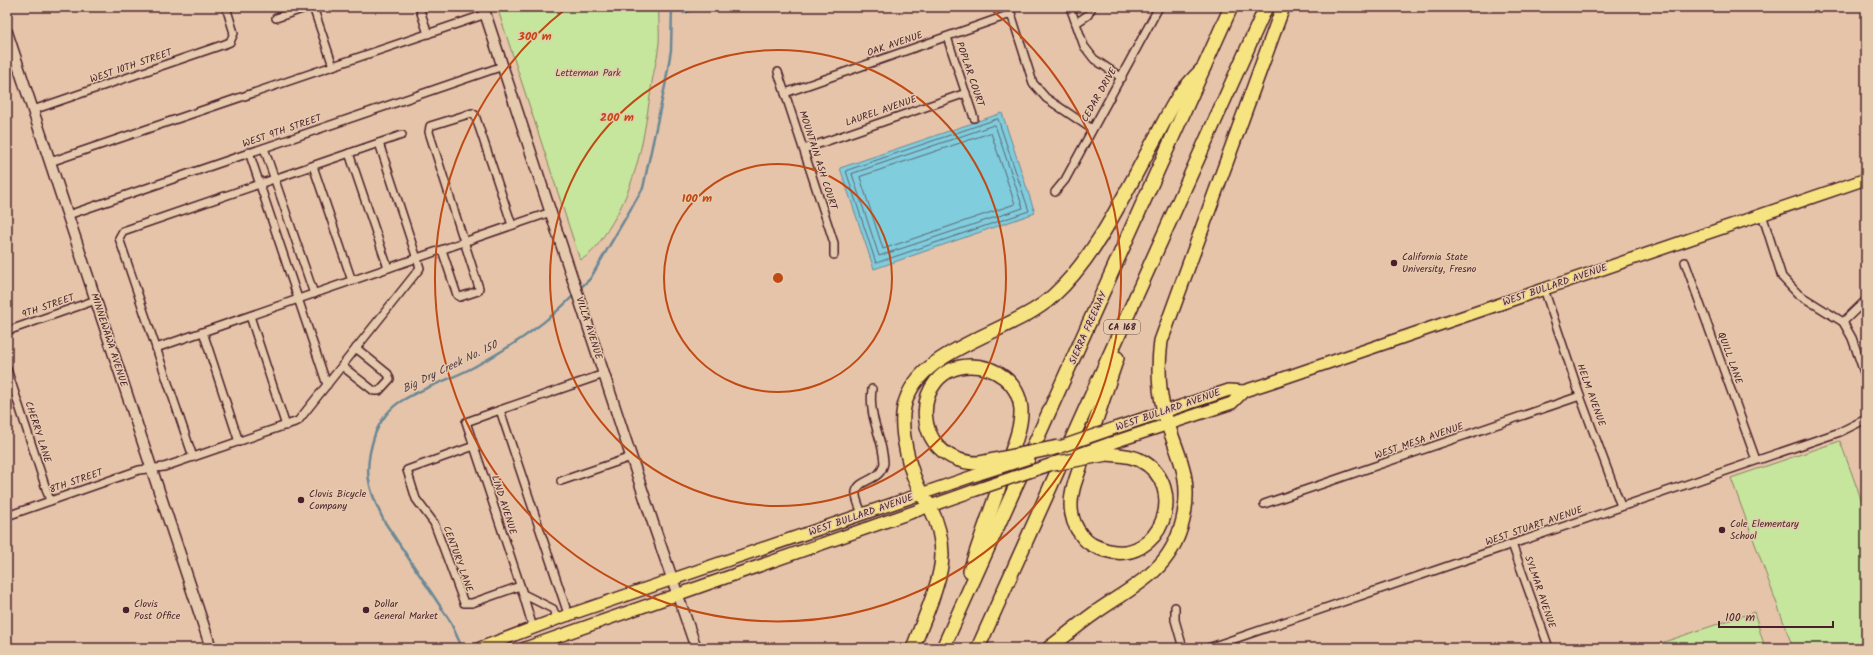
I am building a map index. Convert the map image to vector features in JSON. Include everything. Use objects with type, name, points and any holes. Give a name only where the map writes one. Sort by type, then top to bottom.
[{"type":"highway","name":"SIERRA FREEWAY","points":[[943,648],[1231,7]]},
{"type":"highway","name":"CA 168","points":[[978,648],[1266,7]]},
{"type":"highway","points":[[1049,648],[1154,571],[1170,551],[1178,537],[1185,511],[1186,482],[1182,463],[1164,410],[1158,361],[1161,341],[1283,7]]},
{"type":"highway","points":[[913,648],[938,579],[943,557],[941,540],[930,506],[921,494],[904,447],[904,408],[912,386],[932,364],[971,342],[1006,327],[1053,297],[1089,255],[1179,94],[1204,67]]},
{"type":"highway","points":[[1053,464],[1108,449],[1140,460],[1149,467],[1162,484],[1166,496],[1165,517],[1160,527],[1147,543],[1128,551],[1118,553],[1108,551],[1090,544],[1083,538],[1073,522],[1070,498],[1145,275]]},
{"type":"highway","points":[[943,648],[1014,444],[1021,410],[1019,400],[1014,389],[1002,376],[986,368],[967,366],[949,372],[935,384],[927,400],[925,419],[933,439],[942,451],[961,461],[979,469],[1058,448]]},
{"type":"main road","name":"VILLA AVENUE","points":[[485,10],[672,581],[696,648]]},
{"type":"main road","name":"MINNEWAWA AVENUE","points":[[7,32],[10,49],[33,110],[211,648]]},
{"type":"main road","name":"WEST BULLARD AVENUE","points":[[1058,448],[1164,410],[1229,390],[1244,391],[1762,214],[1866,180]]},
{"type":"main road","name":"WEST BULLARD AVENUE","points":[[1108,449],[1169,424],[1232,403],[1244,391]]},
{"type":"main road","name":"WEST BULLARD AVENUE","points":[[525,648],[1053,464]]},
{"type":"main road","name":"WEST BULLARD AVENUE","points":[[480,648],[557,619],[672,581],[921,494],[979,469]]},
{"type":"main road","points":[[797,552],[834,531],[858,522],[862,514]]},
{"type":"street","name":"WEST 10TH STREET","points":[[33,110],[225,44],[233,37],[233,27],[226,7]]},
{"type":"street","points":[[276,18],[308,7]]},
{"type":"street","points":[[313,7],[333,66]]},
{"type":"street","points":[[419,7],[428,34]]},
{"type":"street","points":[[1009,7],[1033,83],[1046,98],[1092,129]]},
{"type":"street","points":[[1070,7],[1084,46],[1094,59],[1122,78]]},
{"type":"street","points":[[1076,23],[1088,15],[1092,7]]},
{"type":"street","name":"CEDAR DRIVE","points":[[1055,192],[1065,180],[1092,129],[1122,78],[1159,7]]},
{"type":"street","points":[[50,162],[428,34],[485,10]]},
{"type":"street","name":"OAK AVENUE","points":[[785,93],[1011,14]]},
{"type":"street","name":"POPLAR COURT","points":[[947,37],[974,118]]},
{"type":"street","name":"WEST 9TH STREET","points":[[68,215],[504,66]]},
{"type":"street","name":"MOUNTAIN ASH COURT","points":[[778,72],[834,243],[834,255]]},
{"type":"street","name":"LAUREL AVENUE","points":[[804,149],[966,93]]},
{"type":"street","points":[[442,250],[457,295],[460,297],[478,291],[480,288],[429,132],[430,126],[472,112],[475,115],[512,225]]},
{"type":"street","points":[[193,457],[119,238],[123,231],[402,135]]},
{"type":"street","points":[[379,143],[417,258]]},
{"type":"street","points":[[264,148],[314,294]]},
{"type":"street","points":[[249,152],[327,385]]},
{"type":"street","points":[[350,153],[388,268]]},
{"type":"street","points":[[313,166],[352,281]]},
{"type":"street","points":[[156,348],[551,212]]},
{"type":"street","points":[[1762,214],[1782,277],[1798,294],[1843,322],[1852,338],[1866,378]]},
{"type":"street","name":"8TH STREET","points":[[7,516],[132,473],[164,467],[298,421],[420,268],[417,258]]},
{"type":"street","name":"QUILL LANE","points":[[1685,262],[1756,460]]},
{"type":"street","name":"HELM AVENUE","points":[[1544,289],[1580,396],[1621,506]]},
{"type":"street","name":"9TH STREET","points":[[7,331],[96,300]]},
{"type":"street","points":[[1843,322],[1866,300]]},
{"type":"street","points":[[250,316],[286,426]]},
{"type":"street","points":[[203,332],[239,442]]},
{"type":"street","points":[[342,366],[374,391],[380,391],[390,379],[388,374],[356,348]]},
{"type":"street","name":"CHERRY LANE","points":[[7,370],[50,501]]},
{"type":"street","points":[[569,616],[500,410],[604,374]]},
{"type":"street","points":[[862,514],[856,497],[857,489],[864,483],[877,476],[881,472],[884,464],[871,411],[872,389]]},
{"type":"street","name":"WEST MESA AVENUE","points":[[1264,504],[1580,396]]},
{"type":"street","name":"LIND AVENUE","points":[[500,410],[466,422],[533,628]]},
{"type":"street","name":"WEST STUART AVENUE","points":[[1208,648],[1840,432],[1866,419]]},
{"type":"street","name":"CENTURY LANE","points":[[474,446],[406,470],[416,499],[434,523],[464,604],[521,590]]},
{"type":"street","points":[[561,481],[631,457]]},
{"type":"street","name":"SYLMAR AVENUE","points":[[1512,544],[1549,648]]},
{"type":"street","points":[[521,590],[553,609],[557,619]]},
{"type":"street","points":[[1175,607],[1174,620],[1183,648]]},
{"type":"green space","name":"Letterman Park","points":[[497,7],[659,7],[658,53],[646,122],[633,178],[618,213],[607,231],[592,251],[585,258],[580,260]]},
{"type":"green space","points":[[1840,441],[1866,513],[1866,648],[1793,648],[1731,478]]},
{"type":"green space","points":[[1754,612],[1765,648],[1653,648],[1652,646]]},
{"type":"water","points":[[683,7],[704,7],[683,14]]},
{"type":"water","points":[[1002,113],[1035,213],[874,269],[840,168]]},
{"type":"waterway","name":"Big Dry Creek No. 150","points":[[579,289],[590,279],[643,188],[665,86],[671,50],[672,7]]},
{"type":"waterway","name":"Big Dry Creek No. 150","points":[[460,643],[450,621],[384,521],[378,509],[371,488],[368,468],[371,447],[375,434],[386,415],[398,403],[411,395],[472,368],[526,336],[563,306],[575,294]]},
{"type":"place","name":"California State University, Fresno","points":[[1394,263]]},
{"type":"place","name":"Clovis Bicycle Company","points":[[301,500]]},
{"type":"place","name":"Cole Elementary School","points":[[1722,530]]},
{"type":"place","name":"Clovis Post Office","points":[[126,610]]},
{"type":"place","name":"Dollar General Market","points":[[366,610]]}]
